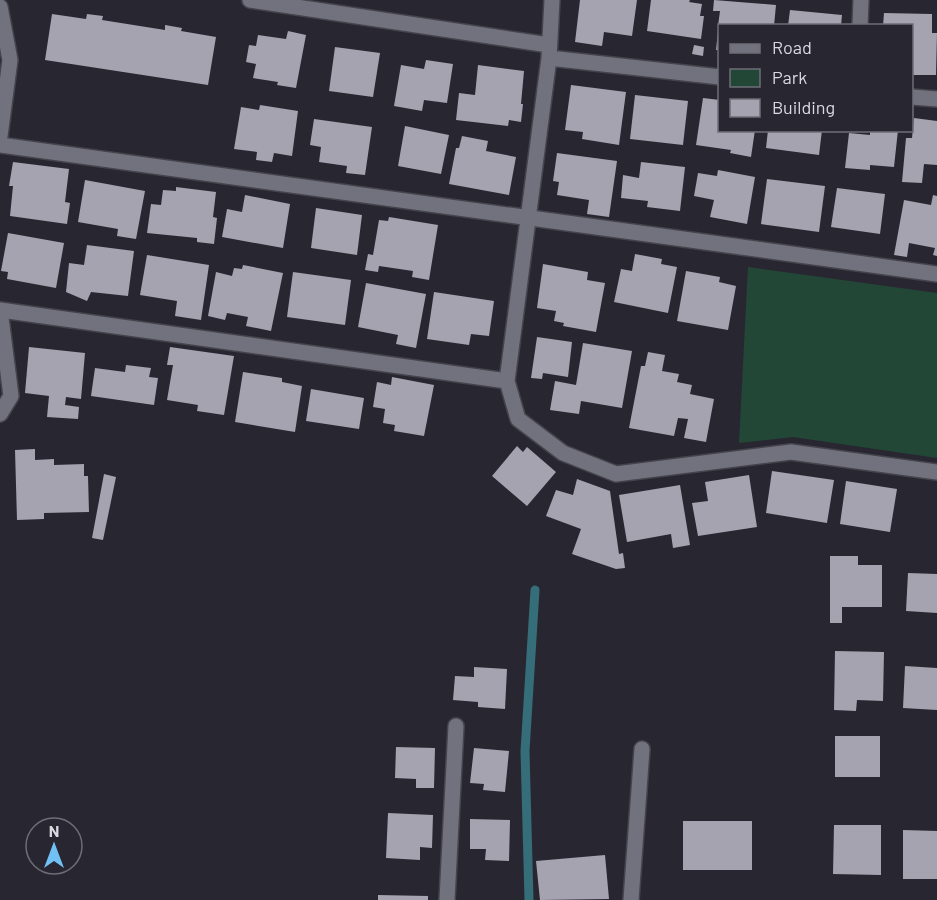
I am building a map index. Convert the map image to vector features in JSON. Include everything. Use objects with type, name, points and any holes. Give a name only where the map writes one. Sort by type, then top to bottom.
[{"type":"street","points":[[252,0],[549,51],[718,77]]},
{"type":"street","points":[[552,0],[549,51],[507,381],[518,419],[563,453],[616,474],[791,452],[937,472]]},
{"type":"street","points":[[860,24],[861,0]]},
{"type":"street","points":[[0,7],[10,60],[0,136]]},
{"type":"street","points":[[913,97],[937,99]]},
{"type":"street","points":[[0,145],[937,274]]},
{"type":"street","points":[[0,414],[11,396],[0,310],[507,381]]},
{"type":"street","points":[[447,900],[456,726]]},
{"type":"street","points":[[632,900],[642,749]]},
{"type":"green space","points":[[748,267],[937,293],[937,458],[793,437],[739,443]]},
{"type":"building","points":[[580,0],[637,0],[632,36],[604,32],[602,46],[575,42]]},
{"type":"building","points":[[651,0],[690,0],[689,2],[702,4],[700,16],[704,16],[701,39],[647,31]]},
{"type":"building","points":[[714,0],[776,5],[774,24],[718,24],[720,11],[713,11]]},
{"type":"building","points":[[790,10],[842,15],[841,24],[788,24]]},
{"type":"building","points":[[884,13],[932,14],[932,33],[937,33],[936,75],[913,75],[913,24],[883,24]]},
{"type":"building","points":[[52,14],[86,19],[87,14],[103,16],[102,20],[165,30],[165,25],[182,28],[181,31],[216,37],[208,85],[45,60]]},
{"type":"building","points":[[288,31],[306,35],[296,88],[253,78],[256,64],[246,62],[249,45],[256,46],[258,35],[286,39]]},
{"type":"building","points":[[694,45],[704,47],[703,56],[692,54]]},
{"type":"building","points":[[335,47],[380,53],[373,97],[329,91]]},
{"type":"building","points":[[426,60],[453,64],[447,103],[424,100],[422,111],[394,106],[401,65],[424,69]]},
{"type":"building","points":[[478,65],[524,71],[521,122],[509,120],[508,126],[456,120],[459,93],[475,95]]},
{"type":"building","points":[[571,85],[626,92],[619,145],[582,139],[583,132],[565,130]]},
{"type":"building","points":[[635,95],[688,101],[683,145],[630,139]]},
{"type":"building","points":[[703,98],[718,100],[718,132],[755,132],[751,157],[730,153],[731,150],[696,145]]},
{"type":"building","points":[[260,105],[298,111],[292,156],[274,153],[272,162],[256,160],[257,152],[234,149],[241,107],[259,110]]},
{"type":"building","points":[[914,118],[937,121],[937,165],[924,164],[922,183],[902,182],[906,138],[912,138]]},
{"type":"building","points":[[314,119],[372,127],[365,175],[346,173],[347,166],[319,162],[321,147],[310,145]]},
{"type":"building","points":[[405,126],[449,135],[441,174],[398,166]]},
{"type":"building","points":[[768,132],[822,132],[819,155],[766,148]]},
{"type":"building","points":[[870,132],[898,132],[894,167],[870,165],[870,170],[845,168],[849,133],[870,135]]},
{"type":"building","points":[[462,136],[488,141],[486,151],[516,157],[509,195],[449,184],[456,148],[459,148]]},
{"type":"building","points":[[557,153],[617,161],[609,217],[587,214],[589,200],[557,195],[559,182],[553,181]]},
{"type":"building","points":[[13,162],[69,169],[65,202],[70,203],[67,224],[10,216],[13,186],[9,186]]},
{"type":"building","points":[[641,162],[685,167],[680,211],[647,207],[648,201],[621,198],[623,175],[639,178]]},
{"type":"building","points":[[718,170],[755,177],[747,224],[710,217],[714,200],[694,196],[698,173],[717,176]]},
{"type":"building","points":[[767,179],[825,186],[819,232],[761,224]]},
{"type":"building","points":[[85,180],[145,191],[136,239],[117,236],[118,229],[78,222]]},
{"type":"building","points":[[176,187],[216,192],[213,217],[217,218],[214,244],[197,242],[197,238],[147,233],[151,204],[161,205],[163,190],[176,191]]},
{"type":"building","points":[[837,188],[885,194],[880,234],[831,227]]},
{"type":"building","points":[[245,195],[290,204],[283,248],[222,237],[227,209],[242,212]]},
{"type":"building","points":[[933,195],[937,196],[937,256],[933,255],[935,248],[909,243],[907,257],[894,255],[904,200],[931,205]]},
{"type":"building","points":[[316,208],[362,215],[357,255],[311,248]]},
{"type":"building","points":[[389,217],[438,225],[429,280],[412,277],[413,271],[379,266],[378,272],[365,270],[368,254],[373,255],[379,220],[388,221]]},
{"type":"building","points":[[8,233],[64,243],[56,288],[7,279],[8,272],[1,271]]},
{"type":"building","points":[[87,245],[134,251],[128,296],[91,292],[87,301],[66,292],[69,263],[84,265]]},
{"type":"building","points":[[635,254],[662,259],[661,264],[677,267],[668,313],[614,302],[621,269],[632,271]]},
{"type":"building","points":[[147,255],[209,265],[201,320],[175,316],[177,301],[140,295]]},
{"type":"building","points":[[543,264],[588,272],[587,280],[605,283],[596,332],[563,326],[564,323],[554,321],[556,311],[537,308]]},
{"type":"building","points":[[243,265],[283,273],[271,331],[246,326],[248,317],[227,313],[225,320],[208,316],[216,272],[232,276],[234,268],[242,269]]},
{"type":"building","points":[[686,271],[720,277],[719,282],[736,286],[728,330],[677,321]]},
{"type":"building","points":[[293,272],[351,280],[345,325],[287,317]]},
{"type":"building","points":[[366,283],[426,294],[416,348],[396,344],[398,335],[358,327]]},
{"type":"building","points":[[434,292],[494,301],[489,336],[471,334],[469,345],[427,339]]},
{"type":"building","points":[[537,337],[572,342],[568,377],[543,373],[542,379],[531,378]]},
{"type":"building","points":[[583,343],[632,351],[622,408],[581,401],[579,414],[550,410],[555,381],[576,385]]},
{"type":"building","points":[[29,347],[85,353],[81,399],[66,397],[65,405],[79,407],[78,419],[47,417],[49,396],[25,393]]},
{"type":"building","points":[[170,347],[234,356],[224,415],[197,411],[198,405],[167,400],[173,365],[167,365]]},
{"type":"building","points":[[648,352],[665,355],[662,371],[679,374],[677,382],[692,385],[690,394],[714,399],[706,442],[684,438],[688,419],[678,418],[674,436],[629,428],[641,366],[645,366]]},
{"type":"building","points":[[126,365],[151,368],[149,377],[158,378],[154,405],[91,396],[95,368],[125,372]]},
{"type":"building","points":[[243,372],[282,378],[282,382],[302,386],[295,432],[235,422]]},
{"type":"building","points":[[392,377],[434,385],[424,436],[394,431],[395,425],[383,423],[385,409],[373,407],[377,382],[391,385]]},
{"type":"building","points":[[311,389],[364,398],[359,429],[306,421]]},
{"type":"building","points":[[517,446],[523,452],[527,447],[556,472],[527,506],[492,476]]},
{"type":"building","points":[[35,449],[35,460],[54,459],[54,465],[84,464],[84,476],[88,476],[89,512],[44,513],[44,519],[17,520],[15,450]]},
{"type":"building","points":[[772,471],[834,480],[827,523],[766,513]]},
{"type":"building","points":[[104,474],[116,477],[103,540],[92,538]]},
{"type":"building","points":[[749,475],[757,527],[698,536],[692,503],[708,501],[705,482]]},
{"type":"building","points":[[577,479],[610,491],[619,554],[623,553],[625,568],[616,569],[572,554],[581,529],[546,516],[556,490],[573,495]]},
{"type":"building","points":[[846,481],[897,489],[890,532],[840,524]]},
{"type":"building","points":[[680,485],[690,545],[673,548],[671,534],[627,542],[619,495]]},
{"type":"building","points":[[830,556],[858,556],[858,565],[882,565],[882,607],[842,607],[842,623],[830,623]]},
{"type":"building","points":[[908,573],[937,574],[937,613],[906,611]]},
{"type":"building","points":[[835,651],[884,652],[883,701],[857,700],[856,711],[834,710]]},
{"type":"building","points":[[905,666],[937,668],[937,710],[903,708]]},
{"type":"building","points":[[474,667],[507,669],[505,709],[478,707],[478,702],[453,700],[455,676],[474,677]]},
{"type":"building","points":[[835,736],[880,736],[880,777],[835,777]]},
{"type":"building","points":[[396,747],[435,748],[434,788],[416,788],[416,779],[395,778]]},
{"type":"building","points":[[474,748],[509,751],[505,792],[483,790],[484,784],[470,783]]},
{"type":"building","points":[[388,813],[433,815],[432,848],[420,847],[420,860],[386,858]]},
{"type":"building","points":[[470,819],[510,820],[509,861],[485,860],[486,849],[470,849]]},
{"type":"building","points":[[683,821],[752,821],[752,870],[683,870]]},
{"type":"building","points":[[834,825],[881,825],[881,875],[833,874]]},
{"type":"building","points":[[903,830],[937,831],[937,879],[903,879]]},
{"type":"building","points":[[605,855],[609,899],[540,900],[536,861]]},
{"type":"building","points":[[378,895],[428,896],[428,900],[378,900]]},
{"type":"waterway","points":[[529,900],[525,751],[535,590]]}]
